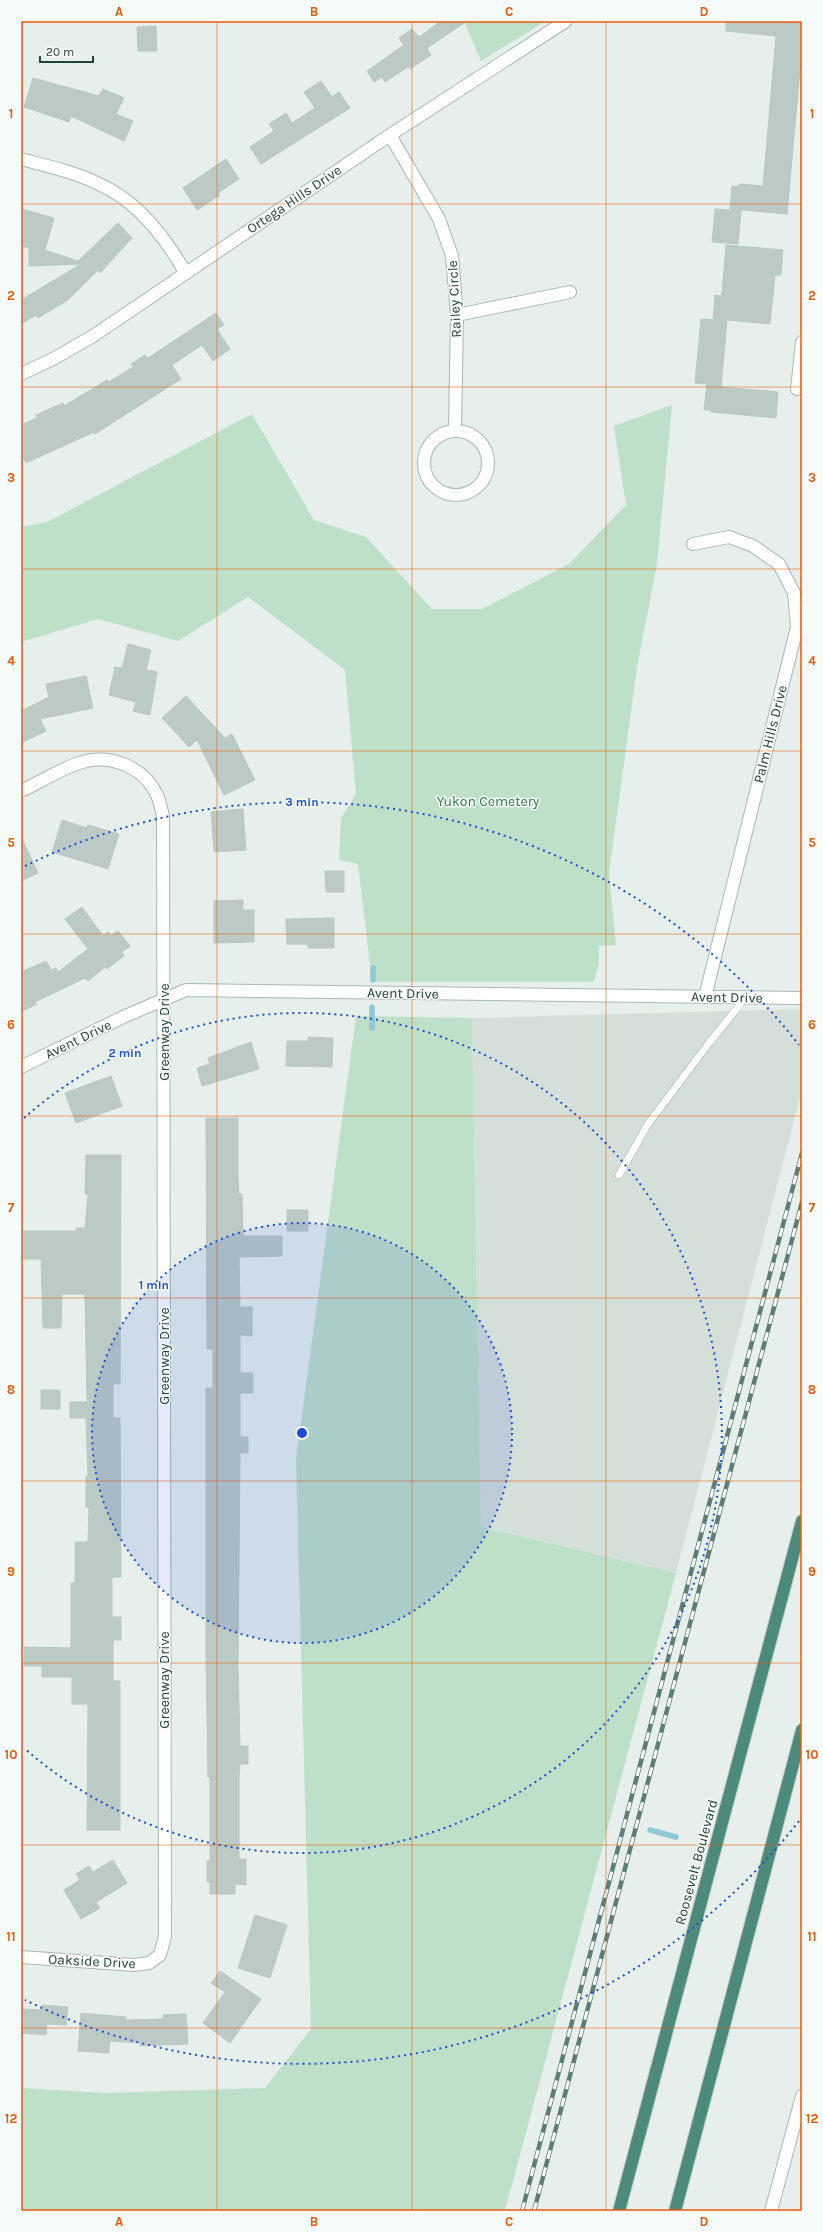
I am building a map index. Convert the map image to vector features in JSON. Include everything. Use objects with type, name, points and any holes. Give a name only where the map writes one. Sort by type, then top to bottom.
[{"type":"highway","name":"Roosevelt Boulevard","points":[[619,2211],[802,1521]]},
{"type":"highway","points":[[675,2211],[802,1730]]},
{"type":"street","name":"Ortega Hills Drive","points":[[21,374],[53,359],[93,336],[185,272],[390,135],[566,21]]},
{"type":"street","name":"Railey Circle","points":[[390,135],[439,219],[452,256],[456,315],[455,430]]},
{"type":"street","points":[[21,159],[67,171],[100,184],[126,200],[172,250],[185,272]]},
{"type":"street","points":[[456,315],[570,292]]},
{"type":"street","points":[[797,389],[802,342]]},
{"type":"street","points":[[455,430],[466,432],[479,440],[487,453],[488,463],[487,473],[474,489],[465,494],[454,495],[444,492],[434,486],[427,478],[424,468],[424,456],[428,446],[435,438],[444,432],[455,430]]},
{"type":"street","name":"Palm Hills Drive","points":[[693,544],[729,538],[753,546],[779,564],[794,593],[797,627],[704,997]]},
{"type":"street","name":"Greenway Drive","points":[[21,791],[79,763],[97,760],[116,761],[134,768],[150,783],[158,796],[163,816],[165,1936],[160,1955]]},
{"type":"street","name":"Avent Drive","points":[[21,1067],[186,990],[802,998]]},
{"type":"street","name":"Oakside Drive","points":[[21,1957],[134,1965],[149,1963],[160,1955]]},
{"type":"street","points":[[771,2211],[802,2096]]},
{"type":"lane","points":[[619,1175],[648,1124],[746,997]]},
{"type":"shaded area","points":[[802,1009],[802,1090],[676,1573],[481,1527],[472,1018]]},
{"type":"green space","points":[[464,21],[546,21],[481,61]]},
{"type":"green space","name":"Yukon Cemetery","points":[[672,405],[657,564],[637,667],[609,874],[616,945],[599,946],[599,964],[594,982],[372,982],[358,864],[339,860],[341,818],[356,794],[345,670],[248,597],[178,641],[98,619],[21,642],[21,527],[47,522],[252,414],[314,520],[366,537],[432,609],[482,609],[569,564],[626,505],[614,426]]},
{"type":"green space","points":[[356,1016],[472,1018],[481,1527],[676,1573],[505,2211],[21,2211],[21,2088],[105,2093],[265,2088],[311,2029],[296,1459]]},
{"type":"building","points":[[441,21],[467,21],[427,48],[431,55],[410,69],[409,66],[385,82],[382,77],[374,82],[367,71],[404,45],[399,38],[412,29],[419,37]]},
{"type":"building","points":[[726,21],[802,21],[802,48],[787,214],[730,209],[732,186],[739,186],[739,184],[763,186],[776,36],[726,31]]},
{"type":"building","points":[[156,26],[157,51],[138,51],[137,27]]},
{"type":"building","points":[[33,78],[99,96],[103,89],[124,98],[116,114],[133,121],[124,141],[71,116],[69,122],[24,107]]},
{"type":"building","points":[[321,81],[332,97],[339,92],[350,108],[261,164],[250,147],[274,131],[269,124],[286,113],[292,123],[315,108],[304,92]]},
{"type":"building","points":[[226,159],[239,179],[218,193],[220,195],[197,210],[183,188]]},
{"type":"building","points":[[21,209],[54,218],[45,250],[78,261],[118,223],[132,238],[100,273],[98,270],[68,300],[38,318],[36,315],[21,324],[21,300],[81,264],[29,266],[29,248],[21,246]]},
{"type":"building","points":[[715,209],[741,211],[738,244],[712,242]]},
{"type":"building","points":[[726,245],[783,250],[781,275],[775,275],[770,324],[727,320],[721,387],[778,392],[776,418],[711,412],[711,410],[704,410],[707,384],[695,383],[701,319],[713,320],[715,295],[721,296],[722,293]]},
{"type":"building","points":[[216,313],[224,325],[217,329],[230,349],[213,361],[202,345],[172,365],[181,379],[95,434],[94,432],[26,463],[21,452],[21,425],[37,418],[36,415],[63,403],[64,406],[107,380],[109,382],[133,367],[131,364],[145,355],[148,358]]},
{"type":"building","points":[[128,644],[151,650],[146,670],[157,672],[150,715],[133,711],[136,702],[109,695],[115,667],[122,668]]},
{"type":"building","points":[[86,676],[93,708],[40,719],[46,731],[21,743],[21,711],[49,697],[46,684]]},
{"type":"building","points":[[186,696],[225,738],[232,734],[255,780],[224,795],[197,740],[189,747],[162,718]]},
{"type":"building","points":[[243,809],[246,850],[214,852],[211,812]]},
{"type":"building","points":[[62,820],[87,828],[88,825],[119,834],[108,869],[52,852]]},
{"type":"building","points":[[21,837],[38,873],[21,881]]},
{"type":"building","points":[[325,871],[344,871],[344,892],[326,892]]},
{"type":"building","points":[[243,900],[243,910],[254,910],[254,942],[214,943],[214,901]]},
{"type":"building","points":[[82,907],[103,936],[108,932],[111,936],[118,931],[130,946],[122,952],[124,956],[107,969],[105,967],[88,981],[85,978],[35,1002],[37,1004],[21,1012],[21,972],[46,961],[51,970],[56,968],[58,972],[88,949],[65,919]]},
{"type":"building","points":[[334,918],[334,948],[308,948],[308,944],[287,944],[286,919]]},
{"type":"building","points":[[308,1037],[333,1038],[332,1067],[286,1066],[287,1041],[308,1041]]},
{"type":"building","points":[[251,1042],[259,1069],[202,1086],[197,1068],[210,1064],[208,1058]]},
{"type":"building","points":[[111,1076],[122,1106],[76,1123],[65,1093]]},
{"type":"building","points":[[206,1118],[238,1118],[238,1179],[239,1194],[242,1194],[243,1236],[282,1236],[282,1256],[239,1257],[240,1307],[252,1307],[252,1336],[240,1335],[240,1373],[253,1373],[253,1393],[240,1393],[240,1437],[248,1437],[248,1453],[240,1453],[238,1667],[240,1746],[248,1746],[248,1764],[240,1764],[239,1777],[239,1859],[246,1859],[246,1885],[235,1884],[235,1894],[210,1894],[210,1882],[207,1882],[207,1861],[210,1861],[210,1777],[208,1777],[206,1656],[206,1388],[213,1388],[213,1349],[207,1349]]},
{"type":"building","points":[[86,1155],[121,1155],[120,1384],[113,1384],[113,1418],[120,1418],[121,1577],[112,1577],[112,1617],[121,1617],[121,1640],[113,1640],[113,1681],[120,1681],[120,1830],[87,1830],[88,1704],[72,1704],[72,1677],[42,1677],[42,1666],[24,1666],[24,1647],[71,1648],[71,1583],[75,1583],[75,1542],[88,1542],[89,1507],[86,1507],[86,1476],[88,1476],[86,1418],[70,1418],[70,1402],[87,1402],[85,1294],[62,1294],[61,1328],[43,1328],[41,1259],[21,1259],[21,1231],[76,1231],[76,1228],[85,1228],[88,1194],[85,1194]]},
{"type":"building","points":[[287,1210],[308,1210],[308,1231],[287,1231]]},
{"type":"building","points":[[41,1390],[60,1390],[60,1409],[41,1409]]},
{"type":"building","points":[[113,1860],[127,1883],[96,1902],[100,1908],[81,1919],[64,1890],[80,1880],[76,1874],[89,1866],[93,1872]]},
{"type":"building","points":[[255,1915],[287,1925],[270,1978],[238,1968]]},
{"type":"building","points":[[220,1971],[261,1999],[230,2043],[203,2023],[225,1992],[211,1983]]},
{"type":"building","points":[[42,2005],[68,2007],[66,2025],[47,2024],[46,2035],[21,2033],[21,2009],[42,2010]]},
{"type":"building","points":[[81,2013],[126,2017],[125,2020],[163,2019],[163,2015],[186,2014],[188,2044],[140,2046],[140,2043],[110,2041],[109,2053],[78,2051]]},
{"type":"waterway","points":[[373,968],[373,980]]},
{"type":"waterway","points":[[372,1007],[372,1028]]},
{"type":"waterway","points":[[650,1830],[676,1837]]},
{"type":"railway","points":[[522,2211],[802,1153]]},
{"type":"railway","points":[[534,2211],[802,1202]]}]
